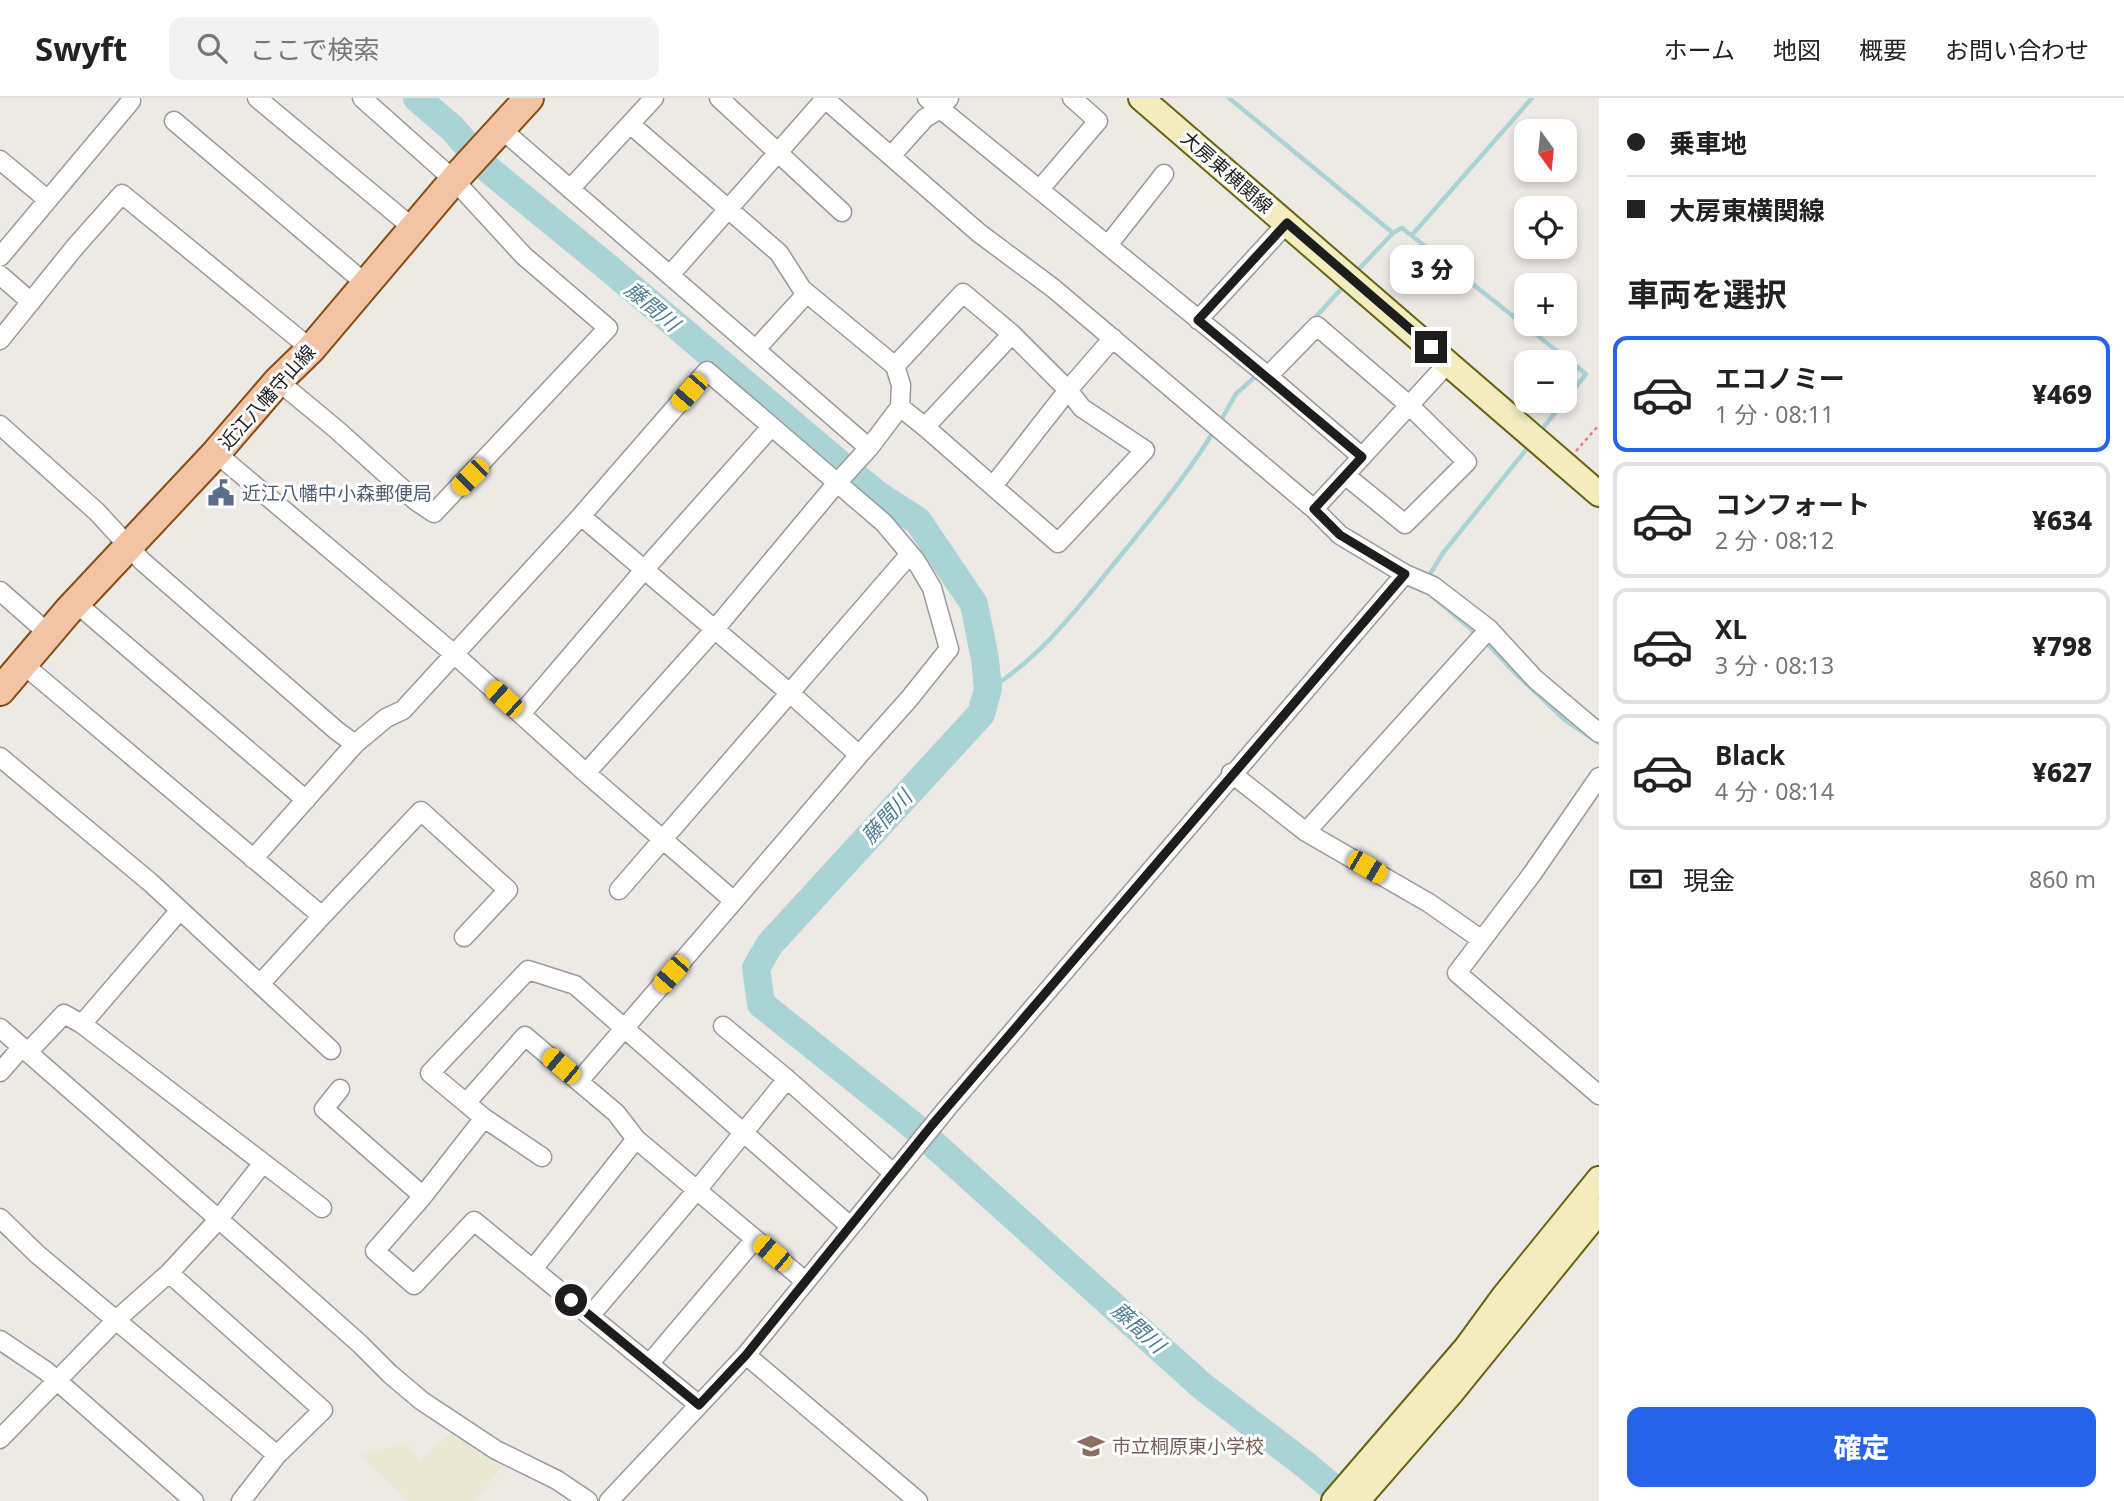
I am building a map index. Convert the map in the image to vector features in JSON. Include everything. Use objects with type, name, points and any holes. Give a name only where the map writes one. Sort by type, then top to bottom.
[{"type":"main road","name":"近江八幡守山線","points":[[0,691],[76,603],[216,453],[278,381],[311,349],[454,180],[529,98]]},
{"type":"street","points":[[257,98],[413,228]]},
{"type":"street","points":[[278,381],[416,501],[434,513],[608,328],[524,256],[454,180],[362,98]]},
{"type":"street","points":[[570,189],[654,98]]},
{"type":"street","points":[[719,98],[842,212]]},
{"type":"street","points":[[1040,189],[1098,121],[1072,98]]},
{"type":"street","name":"大房東横関線","points":[[1142,98],[1599,494]]},
{"type":"street","points":[[0,257],[130,99]]},
{"type":"street","points":[[670,275],[824,99],[979,233],[1053,288],[1113,338],[1314,509],[1340,535],[1405,574],[1433,586],[1483,635],[1599,733]]},
{"type":"street","points":[[891,156],[939,102],[1362,457]]},
{"type":"street","points":[[174,121],[366,284]]},
{"type":"street","points":[[586,773],[715,629],[869,448],[900,407],[901,385],[895,366],[807,293],[795,281],[779,253],[727,211],[630,124]]},
{"type":"street","points":[[500,128],[869,448]]},
{"type":"street","points":[[0,160],[48,200]]},
{"type":"street","points":[[1108,245],[1164,174]]},
{"type":"street","points":[[0,340],[122,194],[311,349]]},
{"type":"street","points":[[1198,320],[1287,223]]},
{"type":"street","points":[[0,275],[31,302]]},
{"type":"street","points":[[756,349],[807,293]]},
{"type":"street","points":[[895,366],[963,293],[1012,334],[1068,390],[1082,408],[1145,450],[1058,543],[900,407]]},
{"type":"street","points":[[1268,376],[1317,326],[1409,405],[1467,461],[1405,524],[1345,475]]},
{"type":"street","points":[[925,426],[1012,334]]},
{"type":"street","points":[[993,486],[1068,390],[1113,338]]},
{"type":"street","points":[[1314,509],[1448,363]]},
{"type":"street","points":[[253,859],[355,744],[386,718],[403,710],[582,516],[706,371],[884,523],[910,554],[932,588],[948,649],[909,699],[579,1081]]},
{"type":"street","points":[[0,425],[97,512],[142,561],[337,732],[355,744]]},
{"type":"street","points":[[521,714],[771,427]]},
{"type":"street","points":[[216,453],[454,654],[734,901]]},
{"type":"street","points":[[582,516],[859,755]]},
{"type":"street","points":[[618,890],[910,554]]},
{"type":"street","points":[[609,1501],[746,1355],[897,1167],[1405,574]]},
{"type":"street","points":[[0,591],[50,635]]},
{"type":"street","points":[[76,603],[306,800]]},
{"type":"street","points":[[1306,832],[1483,635]]},
{"type":"street","points":[[24,665],[321,916]]},
{"type":"street","points":[[0,757],[151,883],[331,1051]]},
{"type":"street","points":[[1231,774],[1306,832],[1429,903],[1482,940]]},
{"type":"street","points":[[1599,777],[1532,874],[1457,973],[1599,1095]]},
{"type":"street","points":[[260,984],[421,811],[508,890],[464,936]]},
{"type":"street","points":[[82,1024],[180,910]]},
{"type":"street","points":[[542,1157],[484,1118],[430,1073],[528,970],[575,985],[850,1226]]},
{"type":"street","points":[[0,1072],[64,1014],[82,1024],[322,1208]]},
{"type":"street","points":[[723,1026],[897,1167]]},
{"type":"street","points":[[0,1028],[422,1401],[496,1450],[557,1479],[588,1501]]},
{"type":"street","points":[[466,1102],[525,1036],[616,1112],[636,1139],[805,1281]]},
{"type":"street","points":[[590,1316],[698,1191],[787,1079]]},
{"type":"street","points":[[340,1089],[324,1109],[423,1196]]},
{"type":"street","points":[[484,1118],[376,1251],[414,1285],[474,1221],[699,1405]]},
{"type":"street","points":[[533,1269],[636,1139]]},
{"type":"street","points":[[0,1439],[116,1320],[169,1273],[218,1220],[263,1163]]},
{"type":"street","points":[[1363,1486],[1466,1348],[1599,1179]]},
{"type":"street","points":[[1334,1501],[1363,1486],[1486,1350],[1599,1211]]},
{"type":"street","points":[[0,1218],[37,1254],[277,1455]]},
{"type":"street","points":[[649,1364],[755,1239]]},
{"type":"street","points":[[169,1273],[323,1410],[277,1455],[241,1501]]},
{"type":"street","points":[[0,1340],[55,1380],[194,1501]]},
{"type":"street","points":[[746,1355],[918,1501]]},
{"type":"path","points":[[1565,464],[1599,425]]},
{"type":"shaded area","points":[[450,1434],[502,1466],[475,1501],[408,1501],[359,1453],[408,1445],[419,1461]]},
{"type":"waterway","name":"藤間川","points":[[417,98],[452,128],[489,170],[878,495],[918,521],[974,604],[988,689],[981,714],[770,944],[756,968],[761,1004],[910,1123],[1202,1386],[1307,1466],[1348,1501]]},
{"type":"waterway","points":[[1229,98],[1393,233],[1402,228],[1586,374],[1539,433]]},
{"type":"waterway","points":[[1412,235],[1532,98]]},
{"type":"waterway","points":[[1358,270],[1393,233]]},
{"type":"waterway","points":[[1312,321],[1343,287]]},
{"type":"waterway","points":[[1221,420],[1236,394],[1257,375]]},
{"type":"waterway","points":[[988,689],[1027,661],[1063,625],[1171,493],[1212,434]]},
{"type":"waterway","points":[[1430,574],[1443,553],[1529,446]]},
{"type":"waterway","points":[[1426,591],[1478,635]]},
{"type":"waterway","points":[[1485,641],[1566,721],[1599,743]]},
{"type":"place","name":"近江八幡中小森郵便局","points":[[221,493]]},
{"type":"place","name":"市立桐原東小学校","points":[[1091,1446]]},
{"type":"route","points":[[571,1300],[699,1405],[746,1355],[932,1125],[1405,574],[1340,535],[1314,509],[1362,457],[1198,320],[1287,223],[1431,347]]}]
